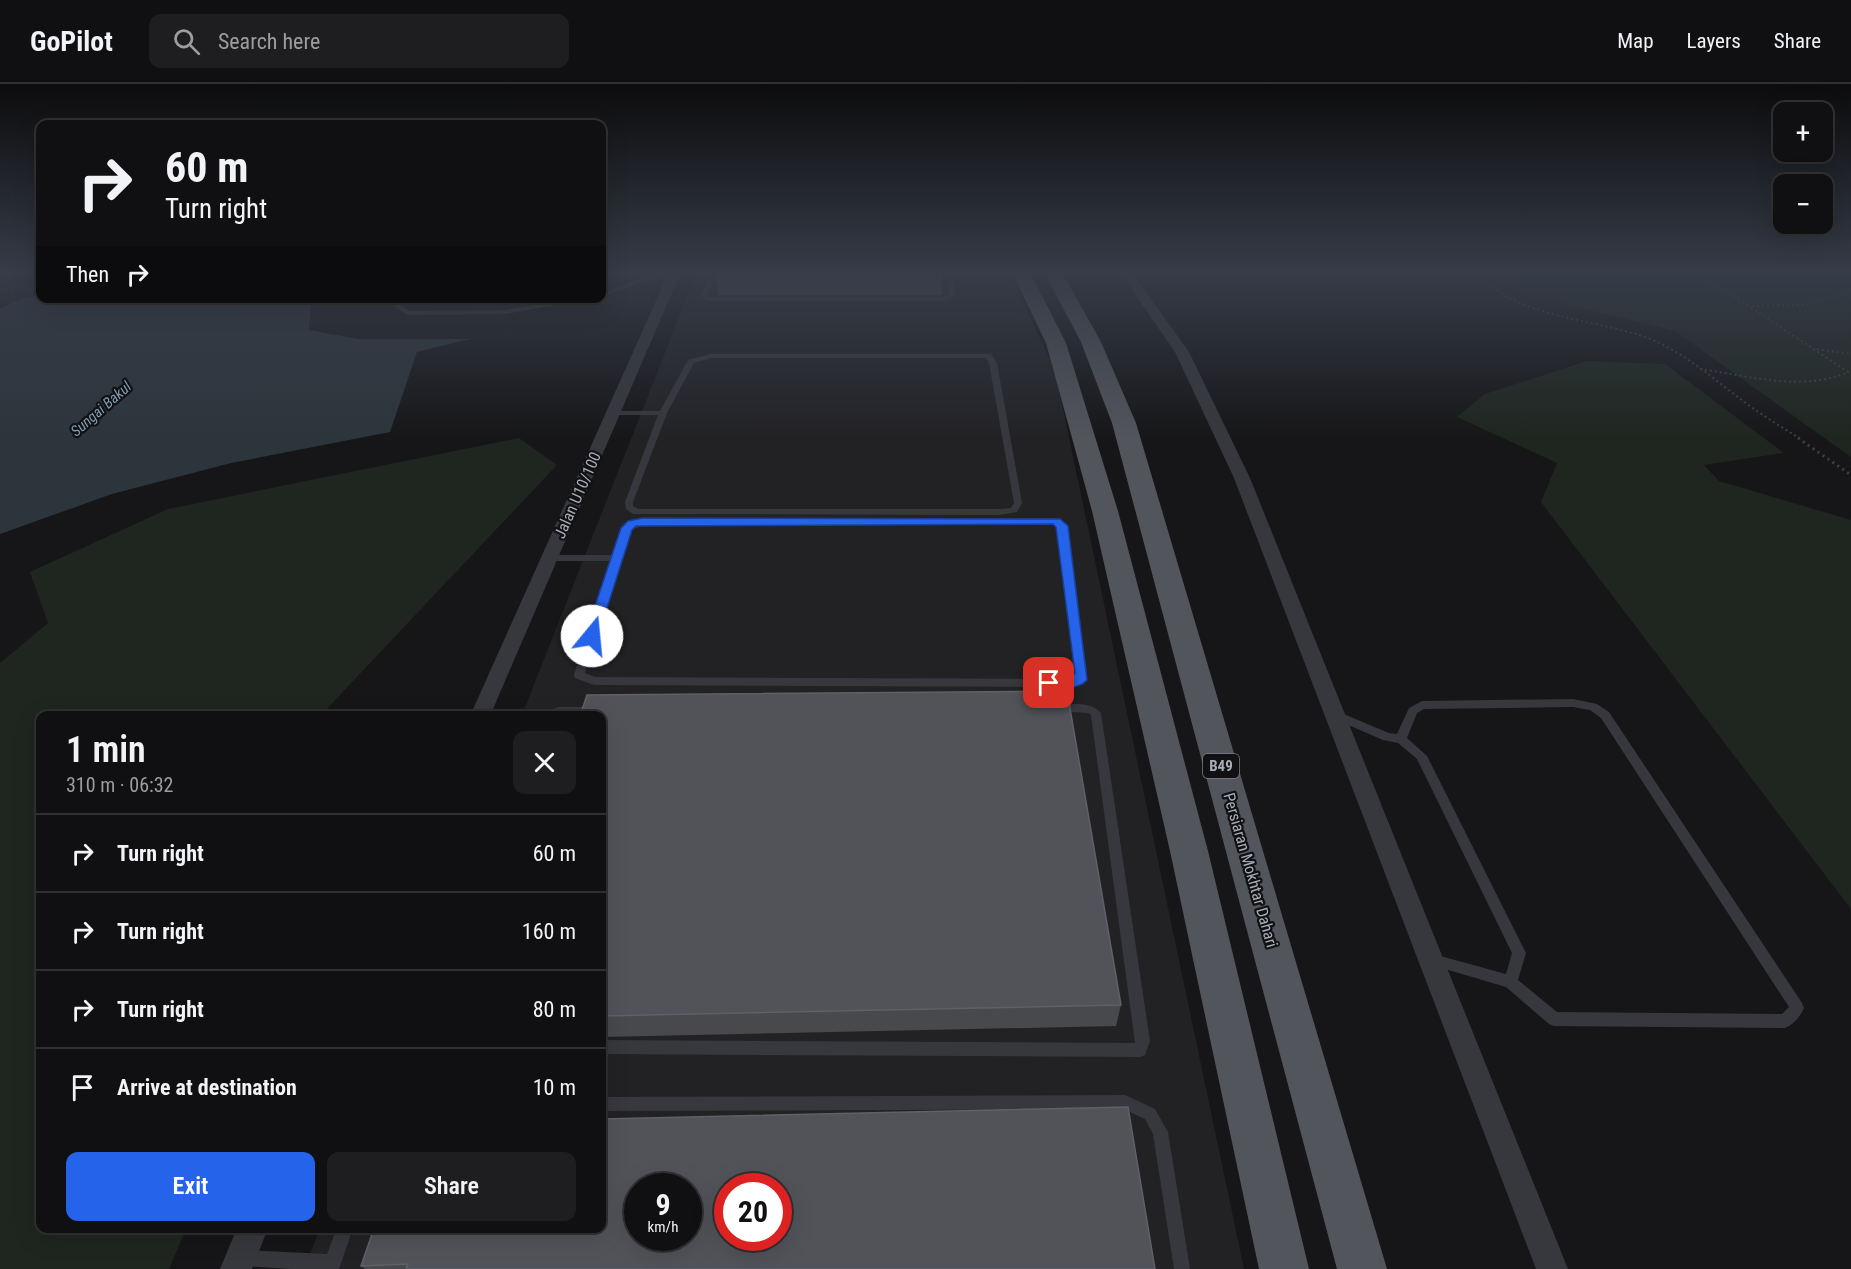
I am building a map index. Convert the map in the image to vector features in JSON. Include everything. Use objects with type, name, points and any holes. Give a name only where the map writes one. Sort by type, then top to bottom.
[{"type":"main road","points":[[1049,329],[1056,343],[1105,511],[1189,851],[1284,1269]]},
{"type":"main road","name":"Persiaran Mokhtar Dahari","points":[[1084,329],[1124,423],[1362,1269]]},
{"type":"street","name":"Jalan U10/100","points":[[482,711],[650,329]]},
{"type":"street","points":[[1166,329],[1182,352],[1242,478],[1552,1269]]},
{"type":"street","points":[[238,1263],[251,1233]]},
{"type":"lane","points":[[710,356],[988,356],[993,363],[1018,503],[1014,510],[1000,512],[636,512],[629,507],[629,502],[663,413],[691,362],[710,356]]},
{"type":"lane","points":[[613,413],[663,413]]},
{"type":"lane","points":[[1056,521],[1062,526],[1080,680],[1073,683],[594,681],[579,675],[616,558],[627,528],[643,522],[1056,521]]},
{"type":"lane","points":[[549,558],[616,558]]},
{"type":"lane","points":[[1401,739],[1413,711],[1422,705],[1574,703],[1593,707],[1605,715],[1797,1008],[1785,1021],[1554,1019],[1510,982],[1430,959]]},
{"type":"lane","points":[[606,1047],[1140,1050],[1143,1041],[1096,713],[1090,709],[1046,708]]},
{"type":"lane","points":[[559,711],[606,711]]},
{"type":"lane","points":[[1334,714],[1387,737],[1401,739],[1421,756],[1519,953],[1510,982]]},
{"type":"lane","points":[[606,1104],[1125,1102],[1150,1114],[1160,1132],[1182,1269]]},
{"type":"lane","points":[[238,1263],[332,1266],[343,1233]]},
{"type":"path","points":[[1614,329],[1640,335],[1673,349],[1851,475]]},
{"type":"path","points":[[1785,329],[1850,373]]},
{"type":"path","points":[[1813,349],[1851,354]]},
{"type":"path","points":[[1700,369],[1798,382],[1840,378],[1850,373]]},
{"type":"shaded area","points":[[674,329],[1036,329],[1055,371],[1244,1269],[304,1269],[318,1233],[606,1233],[606,711],[524,711]]},
{"type":"shaded area","points":[[1668,329],[1851,329],[1851,457],[1675,331]]},
{"type":"shaded area","points":[[1587,361],[1665,364],[1784,453],[1704,465],[1719,481],[1851,520],[1851,909],[1541,502],[1557,463],[1457,417],[1485,394]]},
{"type":"shaded area","points":[[519,438],[557,465],[325,711],[36,711],[36,1233],[184,1233],[169,1269],[0,1269],[0,663],[48,623],[30,572],[168,509]]},
{"type":"water","name":"Sungai Bakul","points":[[0,329],[309,329],[358,339],[470,339],[417,352],[390,432],[231,463],[112,494],[0,534]]},
{"type":"building","points":[[1067,691],[1121,1005],[606,1016],[606,711],[582,711],[587,695]]},
{"type":"building","points":[[1128,1107],[1155,1269],[406,1269],[408,1264],[361,1266],[372,1233],[606,1233],[606,1119]]},
{"type":"route","points":[[592,636],[616,558],[627,528],[632,524],[643,522],[1056,521],[1062,526],[1082,673],[1080,680],[1073,683],[1049,683]]}]
